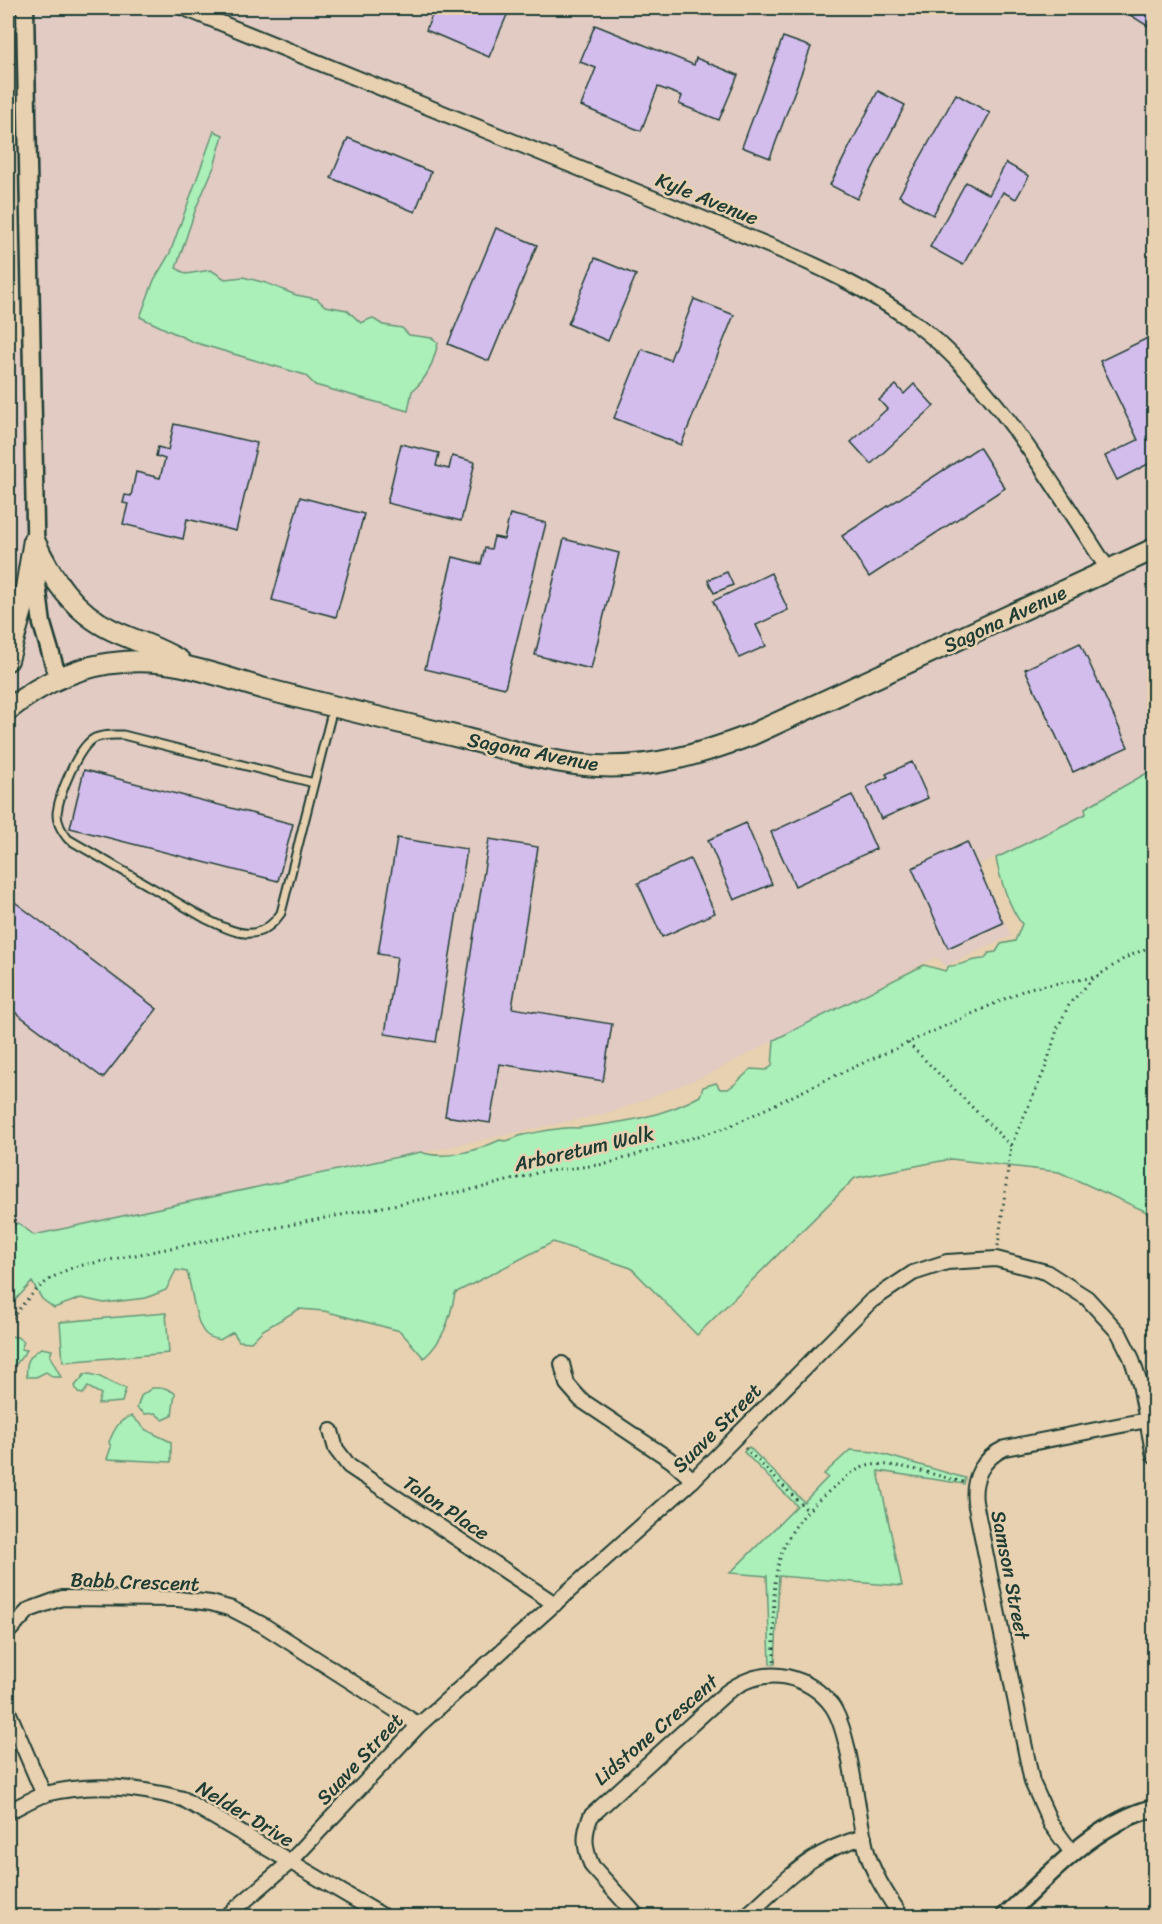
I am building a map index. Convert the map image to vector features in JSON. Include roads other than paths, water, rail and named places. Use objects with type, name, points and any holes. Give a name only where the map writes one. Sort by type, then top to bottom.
[{"type":"main road","points":[[8,660],[23,606],[34,540]]},
{"type":"main road","points":[[34,540],[53,576],[82,610],[110,629],[155,647],[187,666]]},
{"type":"main road","name":"Sagona Avenue","points":[[8,710],[58,678],[83,669],[123,662],[154,661],[187,666],[334,706],[553,760],[595,766],[645,764],[698,755],[751,735],[1155,549]]},
{"type":"street","points":[[25,8],[34,540],[39,608],[58,678]]},
{"type":"street","name":"Kyle Avenue","points":[[184,8],[763,243],[826,270],[871,293],[918,326],[987,395],[1045,475],[1109,571]]},
{"type":"street","name":"Suave Street","points":[[227,1917],[289,1863],[419,1725],[693,1480],[883,1291],[929,1267],[965,1259],[996,1259],[1046,1272],[1074,1287],[1100,1310],[1119,1334],[1131,1357],[1155,1456]]},
{"type":"street","points":[[562,1364],[567,1384],[581,1400],[672,1461],[693,1480]]},
{"type":"street","name":"Samson Street","points":[[1073,1854],[1045,1813],[1032,1782],[975,1502],[975,1485],[986,1461],[1005,1448],[1147,1420]]},
{"type":"street","name":"Talon Place","points":[[331,1431],[336,1449],[349,1466],[555,1604]]},
{"type":"street","name":"Babb Crescent","points":[[8,1632],[29,1610],[63,1598],[178,1599],[211,1603],[263,1625],[419,1725]]},
{"type":"street","name":"Lidstone Crescent","points":[[637,1917],[592,1866],[587,1856],[585,1836],[591,1816],[727,1692],[746,1680],[774,1675],[806,1684],[816,1690],[833,1708],[842,1733],[873,1870],[901,1917]]},
{"type":"street","points":[[8,1711],[44,1795]]},
{"type":"street","name":"Nelder Drive","points":[[8,1812],[44,1795],[100,1786],[147,1790],[183,1799],[383,1917]]},
{"type":"street","points":[[1005,1917],[1073,1854],[1113,1825],[1155,1808]]},
{"type":"street","points":[[746,1917],[814,1856],[838,1844],[864,1837]]},
{"type":"lane","points":[[314,783],[123,735],[107,735],[95,738],[86,745],[78,757],[57,814],[59,826],[68,839],[206,919],[237,932],[259,933],[273,925],[280,913],[314,783],[334,706]]}]
